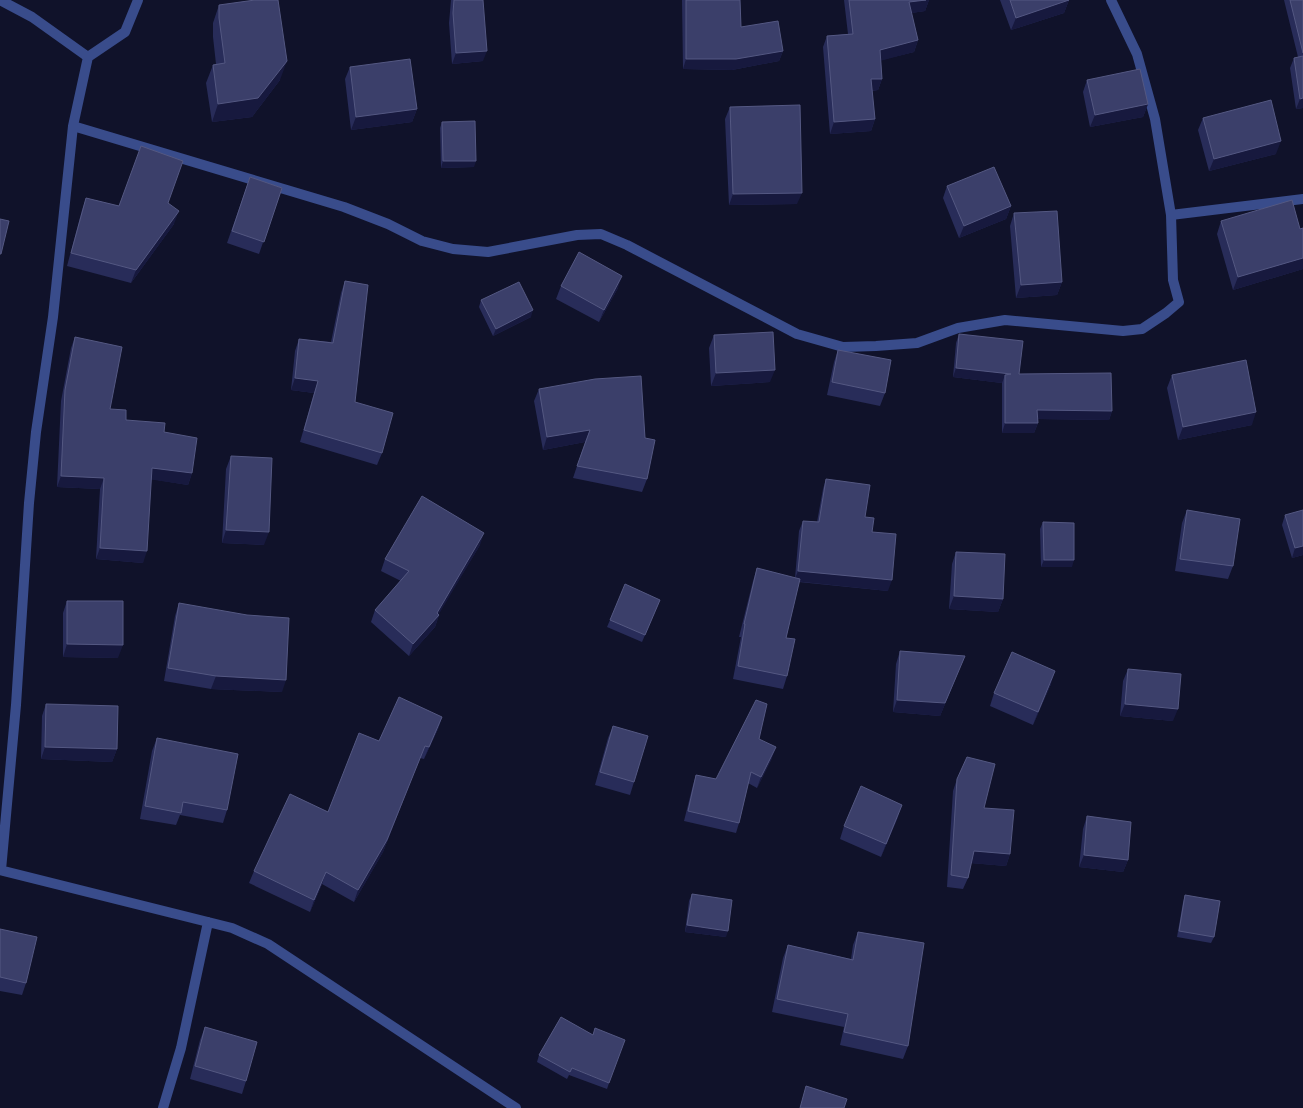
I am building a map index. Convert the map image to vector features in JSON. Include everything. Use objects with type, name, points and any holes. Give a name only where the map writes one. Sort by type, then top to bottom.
[{"type":"street","points":[[0,0],[32,17],[88,57]]},
{"type":"street","points":[[138,0],[125,32],[88,57],[73,126],[53,317],[36,432],[16,705],[0,870],[232,928],[268,944],[516,1108]]},
{"type":"street","points":[[73,126],[344,207],[388,224],[422,242],[453,249],[488,252],[577,235],[601,234],[627,245],[797,334],[843,346],[876,346],[917,342],[958,328],[1005,320],[1123,331],[1142,329],[1166,314],[1179,302],[1173,280],[1171,215],[1155,119],[1136,54],[1111,0]]},
{"type":"street","points":[[1171,215],[1303,199]]},
{"type":"street","points":[[163,1108],[181,1048],[208,922]]},
{"type":"building","points":[[255,0],[278,0],[287,61],[258,98],[218,104],[213,65],[225,63],[219,5]]},
{"type":"building","points":[[454,0],[483,0],[487,51],[456,53]]},
{"type":"building","points":[[686,0],[740,0],[741,27],[778,21],[783,51],[736,59],[686,59]]},
{"type":"building","points":[[849,0],[926,0],[909,2],[918,40],[880,50],[882,79],[871,79],[875,119],[834,122],[827,36],[853,34]]},
{"type":"building","points":[[1010,0],[1069,0],[1016,18]]},
{"type":"building","points":[[1290,0],[1303,0],[1303,53]]},
{"type":"building","points":[[1303,56],[1303,98],[1300,99],[1294,58]]},
{"type":"building","points":[[410,59],[417,109],[356,117],[350,67]]},
{"type":"building","points":[[1140,69],[1148,104],[1095,115],[1087,80]]},
{"type":"building","points":[[1271,100],[1281,141],[1214,159],[1203,118]]},
{"type":"building","points":[[800,105],[802,193],[733,194],[730,107]]},
{"type":"building","points":[[475,121],[476,161],[443,161],[442,122]]},
{"type":"building","points":[[141,146],[183,161],[168,203],[179,211],[136,270],[71,253],[86,198],[119,206]]},
{"type":"building","points":[[994,167],[1011,206],[964,226],[947,186]]},
{"type":"building","points":[[250,177],[282,188],[264,242],[232,231]]},
{"type":"building","points":[[1292,200],[1300,229],[1303,228],[1303,258],[1238,277],[1221,221]]},
{"type":"building","points":[[1057,211],[1062,282],[1021,285],[1014,213]]},
{"type":"building","points":[[0,219],[9,221],[1,254],[0,254]]},
{"type":"building","points":[[579,252],[622,276],[604,310],[561,286]]},
{"type":"building","points":[[345,281],[368,285],[355,402],[393,413],[382,453],[304,430],[318,381],[295,378],[299,339],[333,343]]},
{"type":"building","points":[[519,282],[533,310],[496,329],[481,300]]},
{"type":"building","points":[[773,332],[775,370],[716,373],[714,335]]},
{"type":"building","points":[[959,334],[1023,341],[1019,374],[1111,373],[1112,411],[1037,410],[1038,423],[1005,423],[1005,375],[1011,374],[956,368]]},
{"type":"building","points":[[75,337],[122,347],[110,409],[126,410],[126,420],[165,423],[164,432],[197,438],[192,473],[152,468],[147,551],[100,548],[104,478],[61,476],[65,390]]},
{"type":"building","points":[[838,350],[891,360],[885,393],[832,382]]},
{"type":"building","points":[[1246,360],[1256,412],[1183,427],[1172,375]]},
{"type":"building","points":[[641,376],[645,438],[655,440],[647,479],[577,466],[590,430],[547,437],[539,389],[595,379]]},
{"type":"building","points":[[231,456],[272,458],[269,532],[226,530]]},
{"type":"building","points":[[826,479],[870,485],[865,517],[874,518],[872,532],[896,534],[892,580],[798,571],[803,521],[819,522]]},
{"type":"building","points":[[422,496],[484,533],[437,613],[439,615],[413,644],[375,610],[409,571],[385,559]]},
{"type":"building","points":[[1187,510],[1240,519],[1233,566],[1180,559]]},
{"type":"building","points":[[1303,510],[1303,546],[1295,548],[1285,515]]},
{"type":"building","points":[[1043,522],[1074,523],[1074,560],[1044,560]]},
{"type":"building","points":[[956,552],[1005,554],[1003,599],[954,596]]},
{"type":"building","points":[[757,568],[800,579],[786,638],[795,639],[787,676],[738,666],[744,624]]},
{"type":"building","points":[[625,584],[660,600],[645,635],[610,620]]},
{"type":"building","points":[[67,601],[123,601],[123,645],[67,644]]},
{"type":"building","points":[[179,603],[247,615],[289,618],[286,680],[216,676],[168,668]]},
{"type":"building","points":[[900,651],[965,656],[945,703],[897,700]]},
{"type":"building","points":[[1012,652],[1055,671],[1038,712],[994,693]]},
{"type":"building","points":[[1128,669],[1181,674],[1178,709],[1125,704]]},
{"type":"building","points":[[399,697],[442,717],[429,747],[425,746],[387,840],[358,890],[326,872],[314,900],[254,871],[290,794],[328,812],[359,733],[379,741]]},
{"type":"building","points":[[756,700],[767,704],[759,739],[776,747],[761,777],[751,772],[739,823],[688,811],[696,775],[716,779]]},
{"type":"building","points":[[46,704],[118,706],[117,749],[45,747]]},
{"type":"building","points":[[613,726],[648,736],[634,782],[600,772]]},
{"type":"building","points":[[157,738],[238,754],[227,810],[183,802],[181,813],[145,806]]},
{"type":"building","points":[[967,757],[995,764],[984,808],[1014,810],[1010,854],[974,851],[968,878],[951,875],[957,779]]},
{"type":"building","points":[[861,786],[902,805],[886,844],[844,826]]},
{"type":"building","points":[[1087,816],[1131,822],[1128,860],[1084,855]]},
{"type":"building","points":[[692,894],[732,900],[728,931],[687,925]]},
{"type":"building","points":[[1185,895],[1220,901],[1214,937],[1179,931]]},
{"type":"building","points":[[0,929],[37,937],[26,983],[0,977]]},
{"type":"building","points":[[858,932],[924,943],[908,1046],[844,1032],[848,1014],[777,999],[788,945],[853,960]]},
{"type":"building","points":[[561,1017],[593,1035],[595,1028],[625,1040],[609,1083],[572,1068],[570,1072],[539,1055]]},
{"type":"building","points":[[205,1027],[257,1042],[246,1081],[195,1066]]},
{"type":"building","points":[[806,1086],[847,1099],[844,1108],[800,1108]]}]
